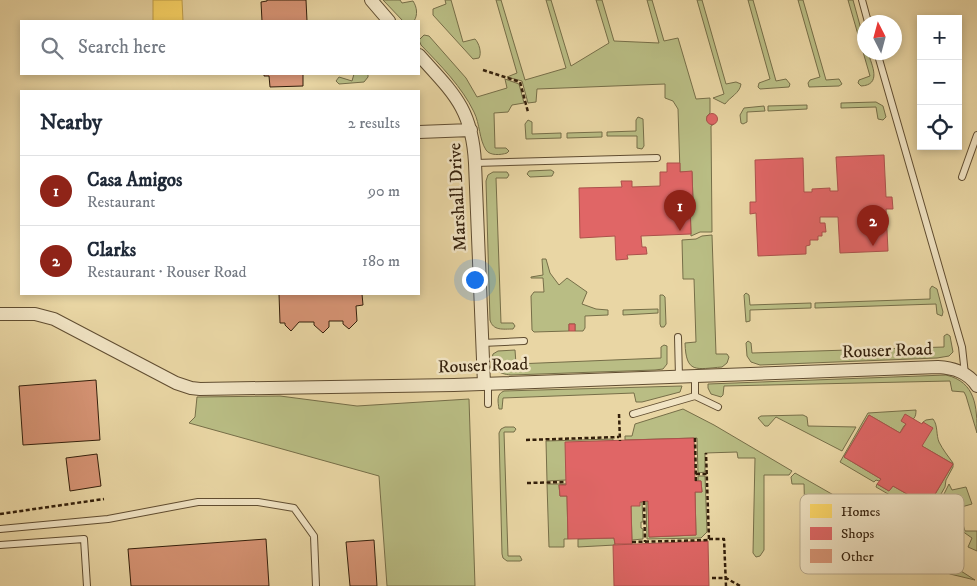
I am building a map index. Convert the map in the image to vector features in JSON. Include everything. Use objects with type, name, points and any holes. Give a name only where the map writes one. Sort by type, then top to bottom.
[{"type":"street","points":[[371,0],[388,20]]},
{"type":"street","name":"Marshall Drive","points":[[420,56],[459,102],[471,130],[475,163],[482,343],[486,384]]},
{"type":"street","points":[[420,132],[471,130]]},
{"type":"street","name":"Rouser Road","points":[[0,314],[35,314],[54,319],[176,383],[191,388],[486,384],[938,367],[955,369],[965,374],[977,386]]},
{"type":"lane","points":[[862,0],[866,15]]},
{"type":"lane","points":[[879,60],[962,347],[965,374]]},
{"type":"lane","points":[[962,177],[977,135]]},
{"type":"lane","points":[[475,163],[657,158]]},
{"type":"lane","points":[[678,337],[680,377]]},
{"type":"lane","points":[[482,343],[524,341]]},
{"type":"lane","points":[[695,376],[695,396]]},
{"type":"lane","points":[[486,384],[488,404]]},
{"type":"lane","points":[[633,414],[695,396],[718,407]]},
{"type":"lane","points":[[0,529],[108,519],[198,502],[258,502],[294,508],[314,536],[316,586]]},
{"type":"lane","points":[[0,545],[84,538],[87,586]]},
{"type":"path","points":[[483,70],[520,82],[528,112]]},
{"type":"path","points":[[526,440],[620,439],[619,414]]},
{"type":"path","points":[[695,438],[696,481]]},
{"type":"path","points":[[706,453],[709,539]]},
{"type":"path","points":[[696,474],[707,474]]},
{"type":"path","points":[[527,483],[566,482]]},
{"type":"path","points":[[0,514],[104,499]]},
{"type":"path","points":[[644,501],[645,542]]},
{"type":"path","points":[[632,542],[724,539],[726,586]]},
{"type":"path","points":[[712,578],[726,578],[740,586]]},
{"type":"green space","points":[[383,0],[400,0],[402,3],[413,1],[416,11],[414,20],[402,20]]},
{"type":"green space","points":[[445,0],[451,0],[463,42],[475,39],[478,43],[479,58],[473,59],[433,15],[433,9],[446,4]]},
{"type":"green space","points":[[496,0],[501,0],[525,80],[566,68],[546,0],[551,0],[571,66],[609,43],[596,0],[602,0],[614,41],[659,43],[647,0],[652,0],[664,41],[678,38],[696,99],[710,98],[710,113],[707,116],[707,121],[710,124],[714,124],[711,126],[712,232],[700,232],[691,236],[690,202],[693,201],[692,172],[680,172],[678,109],[673,101],[665,98],[665,84],[537,89],[536,102],[528,103],[522,81],[507,77],[517,73]]},
{"type":"green space","points":[[697,0],[702,0],[726,84],[736,82],[741,84],[737,92],[725,104],[713,98],[724,94]]},
{"type":"green space","points":[[748,0],[753,0],[776,81],[786,79],[790,84],[789,87],[760,89],[758,87],[759,83],[770,79]]},
{"type":"green space","points":[[798,0],[803,0],[826,80],[839,79],[842,84],[839,86],[809,87],[808,83],[810,80],[820,77]]},
{"type":"green space","points":[[848,0],[853,0],[857,15],[857,31]]},
{"type":"green space","points":[[424,35],[429,36],[466,78],[477,97],[507,88],[505,79],[519,84],[524,103],[512,105],[508,112],[494,113],[495,148],[506,148],[509,151],[507,153],[499,155],[486,150],[476,117],[469,103],[451,77],[421,45],[420,39]]},
{"type":"green space","points":[[865,60],[870,60],[873,68],[872,82],[861,86],[858,83],[859,80],[870,76]]},
{"type":"green space","points":[[354,75],[368,75],[364,82],[339,84],[336,81],[339,77],[352,81]]},
{"type":"green space","points":[[876,102],[883,106],[886,117],[883,120],[878,119],[876,107],[841,108],[841,103]]},
{"type":"green space","points":[[807,105],[807,109],[768,111],[768,106]]},
{"type":"green space","points":[[764,106],[765,111],[747,112],[747,122],[741,123],[740,115],[744,108]]},
{"type":"green space","points":[[638,117],[643,119],[644,146],[642,149],[637,148],[637,136],[607,136],[607,132],[636,131],[636,120]]},
{"type":"green space","points":[[528,120],[532,122],[532,134],[561,133],[561,138],[526,139],[525,124]]},
{"type":"green space","points":[[602,132],[602,137],[567,138],[567,133]]},
{"type":"green space","points":[[551,170],[554,172],[552,176],[530,177],[527,174],[529,171]]},
{"type":"green space","points":[[493,172],[507,172],[509,175],[507,178],[496,178],[501,323],[513,323],[515,326],[513,329],[496,328],[491,324],[490,320],[486,181],[488,175]]},
{"type":"green space","points":[[712,235],[716,354],[727,354],[729,357],[727,363],[722,367],[699,368],[690,365],[686,353],[685,343],[696,342],[694,279],[683,279],[682,240]]},
{"type":"green space","points":[[542,259],[546,259],[550,273],[559,285],[567,278],[587,292],[582,304],[596,309],[608,310],[608,315],[585,316],[585,328],[583,331],[575,331],[575,324],[569,324],[569,331],[534,332],[532,330],[531,296],[534,292],[544,292],[543,278],[531,277],[543,275]]},
{"type":"green space","points":[[932,286],[937,289],[943,312],[942,316],[937,314],[936,304],[815,308],[815,303],[930,299],[930,289]]},
{"type":"green space","points":[[746,293],[749,295],[750,305],[811,303],[811,308],[750,310],[750,321],[746,322],[744,295]]},
{"type":"green space","points":[[660,295],[665,297],[666,324],[664,327],[661,327],[660,324]]},
{"type":"green space","points":[[658,309],[658,313],[623,315],[623,310]]},
{"type":"green space","points":[[947,334],[950,336],[953,352],[949,356],[937,358],[760,365],[751,362],[747,356],[746,343],[748,341],[751,343],[752,353],[944,347],[944,336]]},
{"type":"green space","points":[[667,346],[667,364],[663,369],[655,370],[511,375],[499,372],[492,363],[493,354],[498,351],[515,350],[516,364],[661,358],[661,347]]},
{"type":"green space","points":[[946,375],[964,383],[973,397],[977,433],[964,392],[952,391],[950,381],[724,386],[721,397],[711,394],[708,388],[708,384]]},
{"type":"green space","points":[[682,386],[680,392],[642,402],[636,402],[634,393],[503,398],[502,409],[499,409],[498,404],[498,398],[501,392],[504,391]]},
{"type":"green space","points":[[280,396],[357,406],[469,399],[475,586],[387,586],[379,476],[189,423],[195,417],[197,397]]},
{"type":"green space","points":[[683,409],[792,471],[789,475],[764,475],[764,550],[760,556],[756,557],[753,553],[755,458],[738,458],[737,452],[705,453],[705,472],[698,473],[697,438],[625,440],[625,436],[632,436],[635,424]]},
{"type":"green space","points":[[916,410],[914,418],[905,425],[900,433],[869,415],[844,457],[881,479],[879,481],[876,480],[874,482],[840,462],[868,413]]},
{"type":"green space","points":[[803,415],[807,417],[808,426],[856,427],[842,451],[776,417],[768,426],[765,426],[758,418],[761,416]]},
{"type":"green space","points":[[933,419],[936,424],[939,442],[953,464],[922,446],[923,422]]},
{"type":"green space","points":[[505,427],[514,427],[516,429],[514,432],[504,432],[508,556],[520,556],[522,560],[520,561],[507,561],[503,558],[502,554],[499,433]]},
{"type":"green space","points":[[613,439],[613,441],[566,480],[547,481],[546,441]]},
{"type":"green space","points":[[953,464],[941,494],[935,494]]},
{"type":"green space","points":[[795,473],[832,494],[804,494],[804,484],[792,484],[791,477]]},
{"type":"green space","points":[[698,476],[705,476],[707,532],[701,538],[647,539],[646,501],[648,501],[649,537],[696,535],[695,492],[702,492],[701,481],[698,481]]},
{"type":"green space","points":[[547,484],[566,484],[559,485],[560,496],[567,496],[568,539],[564,539],[564,547],[549,547]]},
{"type":"green space","points":[[877,484],[889,491],[893,486],[907,494],[888,494],[876,487]]},
{"type":"green space","points":[[949,484],[952,490],[966,487],[972,504],[964,506],[964,494],[944,494]]},
{"type":"green space","points":[[642,502],[643,522],[641,522],[641,528],[643,529],[643,539],[632,540],[631,506]]},
{"type":"green space","points":[[964,528],[965,531],[977,531],[977,551],[968,547],[972,538],[964,532]]},
{"type":"green space","points":[[614,538],[615,545],[578,547],[578,539]]},
{"type":"green space","points":[[964,573],[975,580],[950,574]]},
{"type":"building: Homes","points":[[153,0],[182,0],[183,20],[153,20]]},
{"type":"building: Shops","points":[[712,113],[718,119],[712,125],[706,119]]},
{"type":"building: Shops","points":[[884,155],[886,197],[892,197],[893,209],[886,209],[888,251],[840,253],[838,217],[820,217],[820,223],[825,223],[826,232],[822,232],[822,236],[818,236],[818,240],[810,240],[810,245],[806,246],[806,254],[758,256],[756,213],[750,214],[750,202],[756,202],[755,160],[803,158],[804,192],[812,192],[812,189],[830,188],[830,191],[838,191],[836,157]]},
{"type":"building: Shops","points":[[667,163],[680,163],[680,172],[692,171],[693,202],[690,202],[691,234],[641,236],[642,247],[646,247],[647,254],[627,255],[628,259],[616,260],[615,236],[580,238],[579,188],[622,187],[621,181],[632,181],[632,187],[660,186],[660,172],[667,172]]},
{"type":"building: Shops","points":[[569,324],[575,324],[575,331],[569,331]]},
{"type":"building: Shops","points":[[905,414],[933,428],[922,446],[953,464],[935,494],[907,494],[893,486],[889,491],[877,484],[881,479],[844,457],[869,415],[900,433],[906,424],[901,421]]},
{"type":"building: Shops","points":[[694,438],[695,481],[701,481],[702,492],[695,492],[696,535],[649,537],[648,501],[640,502],[640,506],[631,506],[632,544],[615,544],[614,538],[568,539],[567,496],[560,496],[559,485],[566,485],[565,442]]},
{"type":"building: Shops","points":[[708,541],[709,586],[614,586],[613,545]]},
{"type":"building: Other","points":[[306,0],[307,20],[262,20],[261,2]]},
{"type":"building: Other","points":[[303,75],[303,86],[270,87],[269,76],[264,76]]},
{"type":"building: Other","points":[[279,295],[362,295],[363,305],[356,306],[357,321],[349,329],[343,324],[343,321],[329,321],[329,327],[323,333],[314,325],[314,322],[299,322],[291,331],[285,323],[280,323]]},
{"type":"building: Other","points":[[96,380],[100,440],[23,445],[19,386]]},
{"type":"building: Other","points":[[97,454],[101,486],[70,491],[66,458]]},
{"type":"building: Other","points":[[266,539],[269,586],[131,586],[128,549]]},
{"type":"building: Other","points":[[374,540],[377,586],[350,586],[346,542]]},
{"type":"place","name":"Casa Amigos","points":[[680,231]]},
{"type":"place","name":"Clarks","points":[[873,246]]}]
